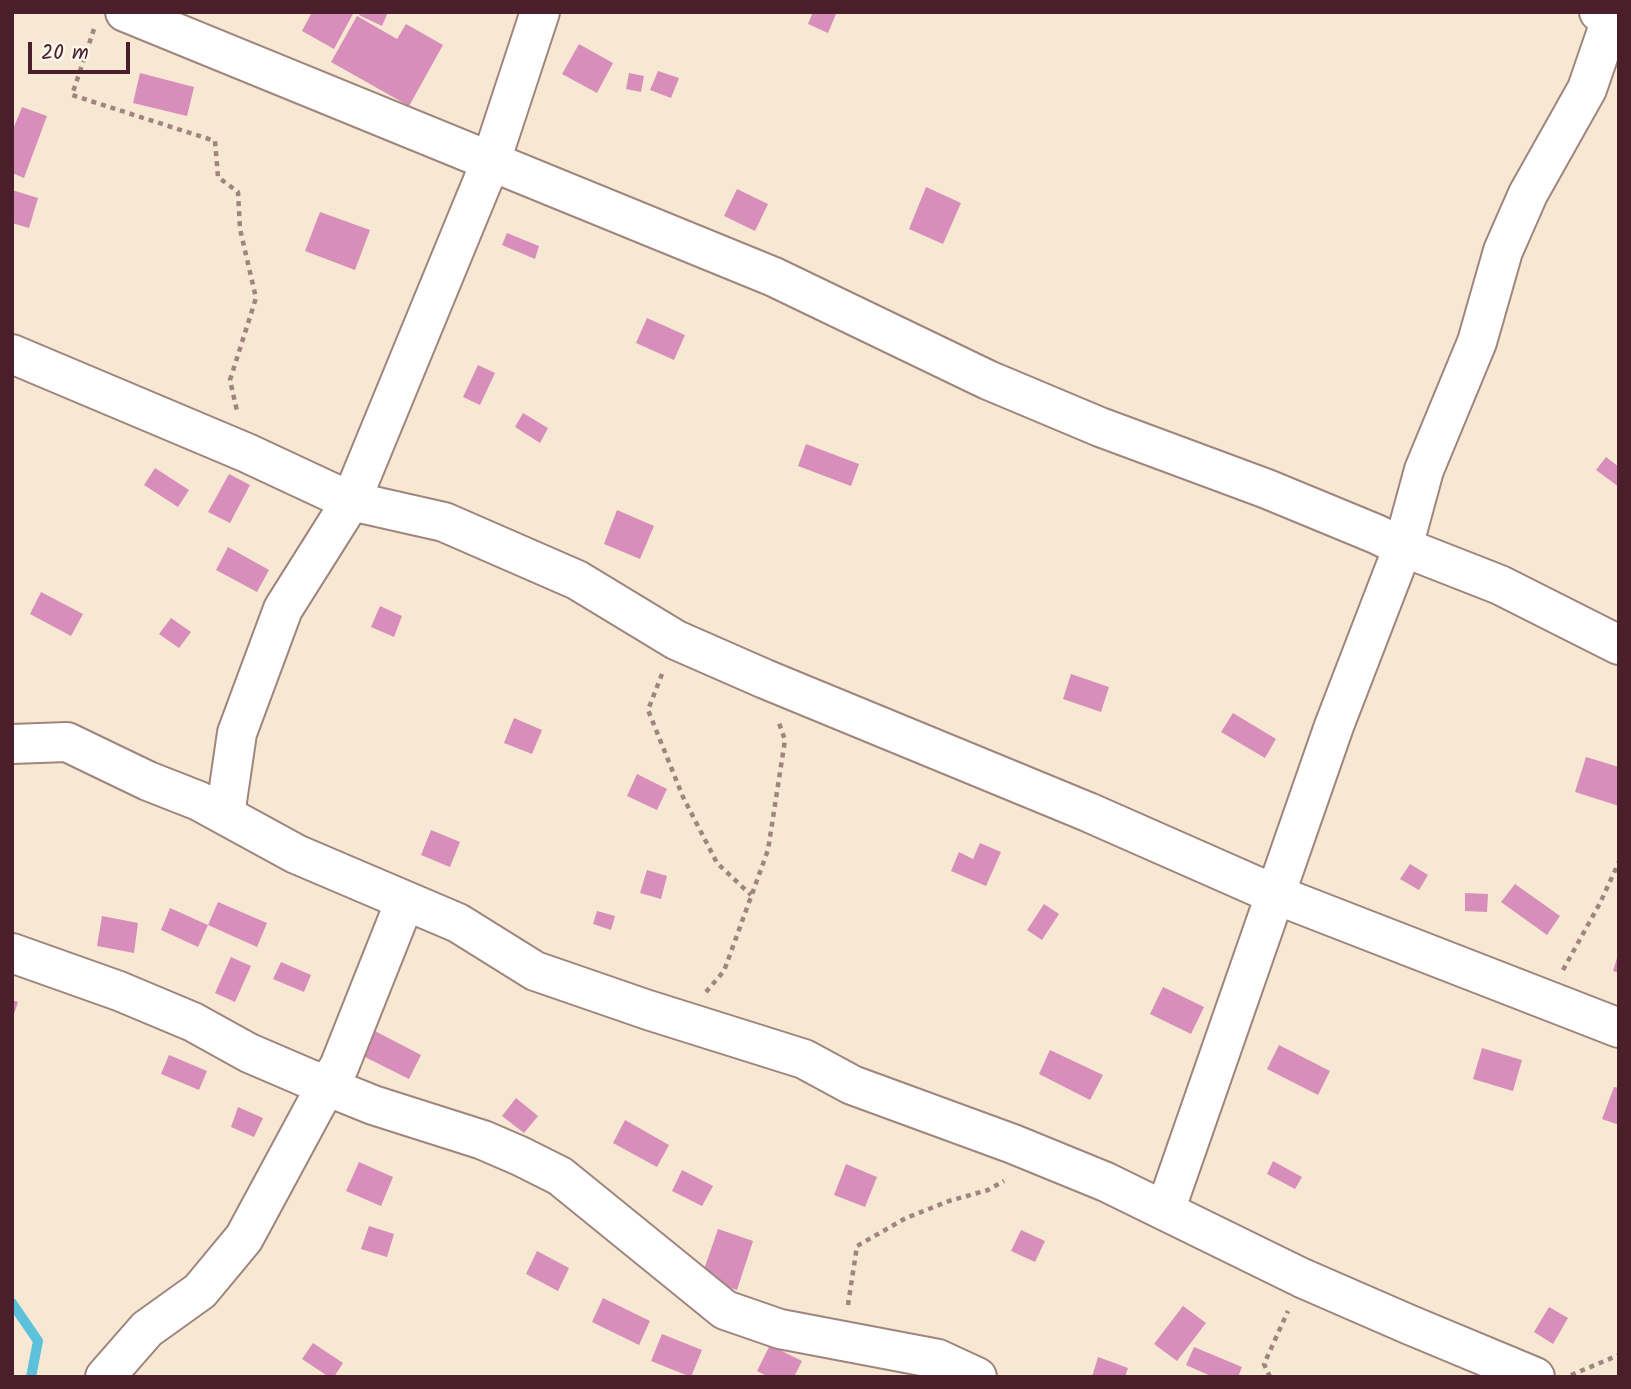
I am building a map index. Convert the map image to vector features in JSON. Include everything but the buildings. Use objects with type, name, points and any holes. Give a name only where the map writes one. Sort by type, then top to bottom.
[{"type":"street","points":[[225,815],[237,733],[283,609],[351,501],[491,162],[541,12]]},
{"type":"street","points":[[1165,1211],[1334,726],[1403,547],[1424,470],[1477,342],[1503,251],[1534,183],[1587,89],[1609,25],[1606,16],[1599,12]]},
{"type":"street","points":[[110,18],[491,162],[774,277],[988,380],[1100,427],[1267,489],[1500,585],[1619,645]]},
{"type":"street","points":[[12,354],[247,453],[351,501],[444,522],[577,580],[676,640],[765,679],[1088,812],[1275,894],[1619,1028]]},
{"type":"street","points":[[12,744],[67,742],[148,781],[199,801],[296,853],[458,923],[535,971],[804,1059],[852,1085],[1106,1182],[1302,1278],[1535,1377]]},
{"type":"street","points":[[105,1377],[147,1329],[200,1291],[244,1238],[326,1086],[339,1067],[405,901]]},
{"type":"street","points":[[12,953],[119,991],[193,1022],[249,1053],[326,1086],[373,1105],[483,1140],[560,1177],[725,1310],[780,1329],[938,1359],[977,1377]]},
{"type":"path","points":[[110,18],[72,95],[215,141],[218,177],[238,192],[240,229],[256,298],[230,380],[247,453]]},
{"type":"path","points":[[676,640],[648,710],[683,797],[717,863],[751,895]]},
{"type":"path","points":[[681,1020],[724,971],[768,850],[785,740],[765,679]]},
{"type":"path","points":[[1548,999],[1619,862]]},
{"type":"path","points":[[842,1341],[857,1246],[906,1218],[949,1201],[988,1190],[1012,1176],[1031,1152]]},
{"type":"path","points":[[1270,1377],[1264,1364],[1302,1278]]},
{"type":"path","points":[[1567,1377],[1619,1355]]},
{"type":"waterway","points":[[12,1303],[38,1341],[31,1377]]}]
